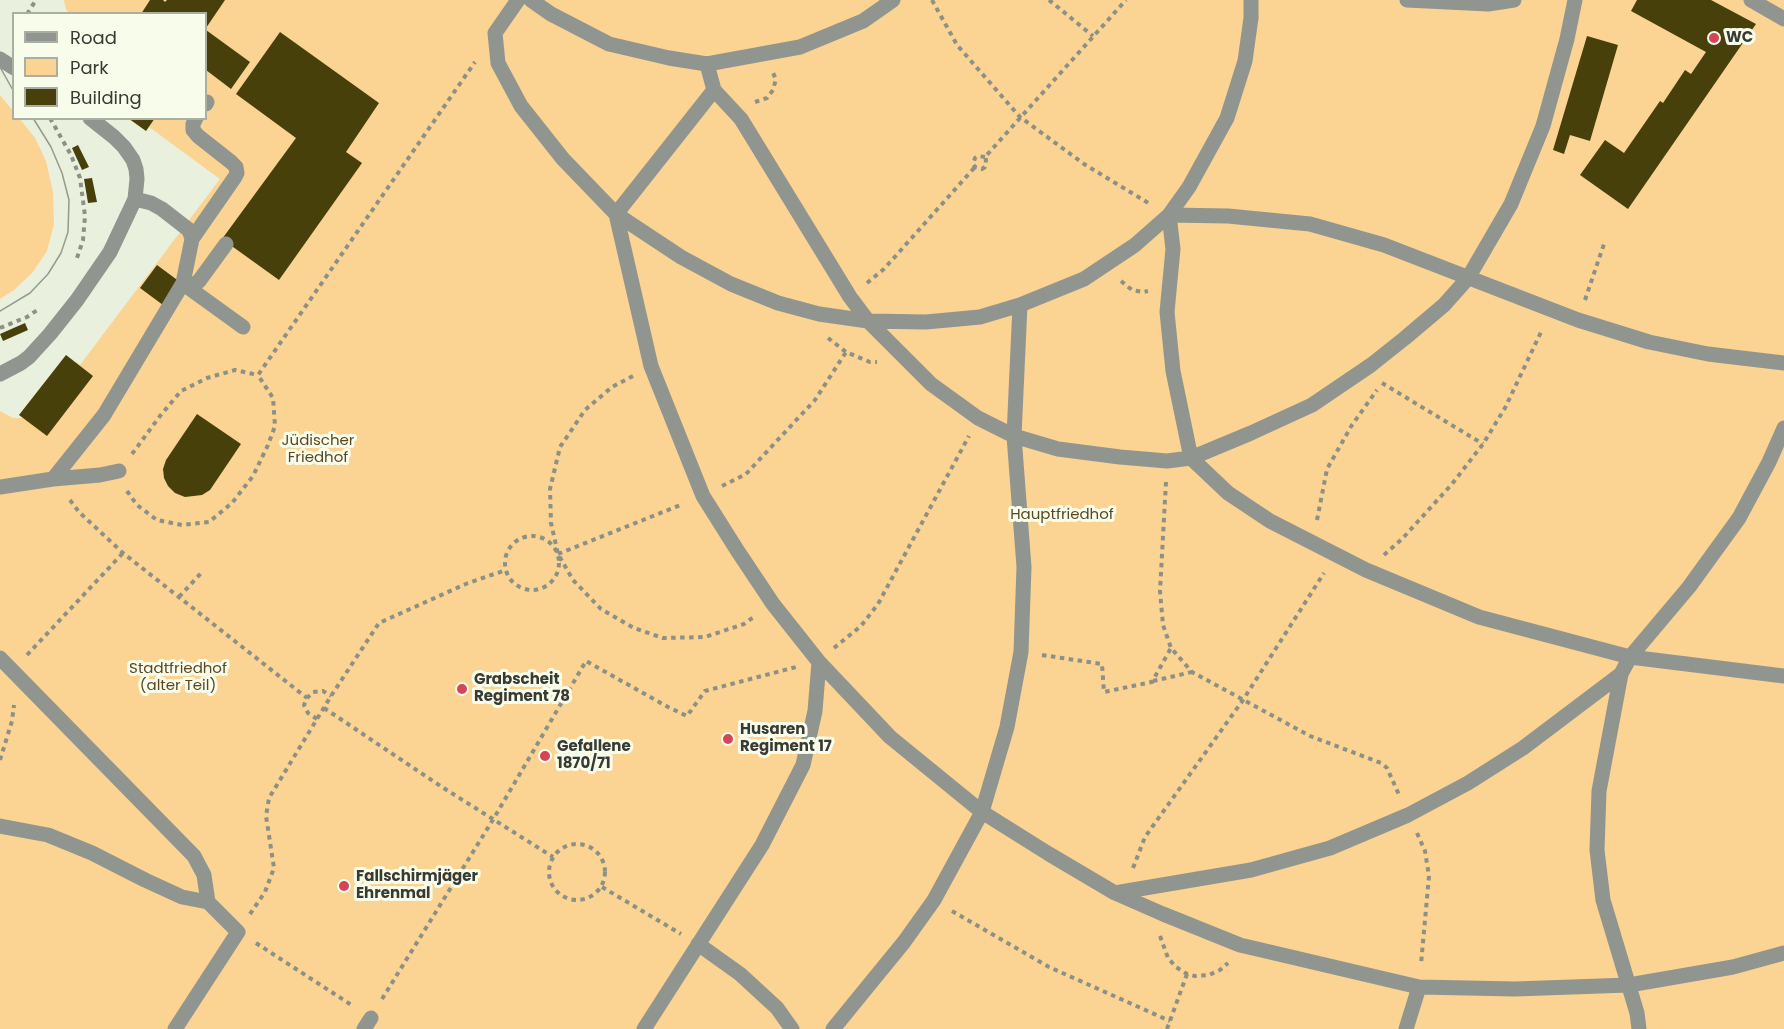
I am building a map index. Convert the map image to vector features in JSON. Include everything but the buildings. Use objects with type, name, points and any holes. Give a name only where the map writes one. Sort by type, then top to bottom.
[{"type":"lane","points":[[518,0],[495,33],[498,63],[521,106],[562,159],[616,214],[681,257],[731,284],[778,303],[819,314],[868,321],[926,322],[980,317],[1020,305],[1084,279],[1135,245],[1169,215],[1189,187],[1227,118],[1245,61],[1251,0]]},
{"type":"lane","points":[[531,0],[551,14],[609,44],[707,64],[800,47],[863,21],[892,0]]},
{"type":"lane","points":[[1407,0],[1488,4],[1514,0]]},
{"type":"lane","points":[[707,64],[714,90],[741,118],[850,297],[868,321],[932,384],[978,418],[1014,436],[1058,449],[1167,461],[1191,458],[1312,405],[1371,365],[1444,305],[1468,278],[1511,204],[1543,126],[1567,39],[1575,0]]},
{"type":"lane","points":[[1751,0],[1784,19]]},
{"type":"lane","points":[[616,214],[714,90]]},
{"type":"lane","points":[[0,374],[29,357],[77,300],[110,252],[135,199],[137,179],[133,160],[119,142],[93,120]]},
{"type":"lane","points":[[192,239],[237,172],[231,162],[193,130],[195,120]]},
{"type":"lane","points":[[53,479],[104,416],[186,286],[192,239],[189,230],[162,209],[151,203],[135,199]]},
{"type":"lane","points":[[616,214],[651,366],[703,496],[736,550],[773,604],[819,662],[890,737],[982,812],[1115,893],[1240,945],[1419,987],[1515,989],[1629,985],[1733,967],[1784,953]]},
{"type":"lane","points":[[1169,215],[1173,249],[1167,312],[1172,359],[1191,458],[1228,493],[1270,521],[1366,570],[1479,617],[1630,657],[1784,676]]},
{"type":"lane","points":[[1169,215],[1228,216],[1310,224],[1384,245],[1578,320],[1649,342],[1708,354],[1784,363]]},
{"type":"lane","points":[[186,286],[199,281],[226,244]]},
{"type":"lane","points":[[186,286],[243,327]]},
{"type":"lane","points":[[833,1029],[904,942],[934,900],[982,812],[1007,727],[1021,652],[1024,567],[1014,436],[1020,305]]},
{"type":"lane","points":[[1639,1029],[1637,1013],[1603,900],[1597,850],[1599,791],[1621,674],[1630,657],[1689,587],[1739,518],[1784,428]]},
{"type":"lane","points":[[0,487],[119,471]]},
{"type":"lane","points":[[0,658],[194,856],[204,875],[208,902]]},
{"type":"lane","points":[[644,1029],[762,845],[803,765],[815,711],[819,662]]},
{"type":"lane","points":[[1115,893],[1251,870],[1330,848],[1408,814],[1468,783],[1523,748],[1621,674]]},
{"type":"lane","points":[[0,826],[48,835],[92,853],[182,897],[208,902],[238,932],[175,1029]]},
{"type":"lane","points":[[698,944],[740,974],[777,1008],[792,1029]]},
{"type":"lane","points":[[1406,1029],[1419,987]]},
{"type":"path","points":[[932,0],[957,45],[1020,117],[1084,164],[1169,215]]},
{"type":"path","points":[[1049,0],[1093,36]]},
{"type":"path","points":[[975,167],[982,169],[985,167],[985,157],[1126,0]]},
{"type":"path","points":[[258,375],[495,33]]},
{"type":"path","points":[[730,107],[767,98],[773,90],[776,79],[769,66],[766,53]]},
{"type":"path","points":[[51,120],[71,155],[80,178],[85,216],[83,240],[75,264]]},
{"type":"path","points":[[850,297],[884,269],[975,167],[975,158],[985,157]]},
{"type":"path","points":[[1578,320],[1605,241]]},
{"type":"path","points":[[1116,257],[1116,271],[1122,283],[1132,290],[1143,292],[1155,290],[1170,277]]},
{"type":"path","points":[[0,328],[27,317],[42,306]]},
{"type":"path","points":[[1366,570],[1402,539],[1452,484],[1483,444],[1505,408],[1551,310]]},
{"type":"path","points":[[819,314],[829,339],[846,352],[870,362],[890,363],[903,355]]},
{"type":"path","points":[[558,554],[703,496],[746,474],[815,400],[846,352]]},
{"type":"path","points":[[1371,365],[1382,383],[1483,444]]},
{"type":"path","points":[[651,366],[612,387],[585,410],[560,447],[550,489],[551,523],[558,554],[558,573],[545,588],[535,591],[516,586],[510,579],[506,570],[507,552],[513,544],[528,536],[546,540],[553,546],[558,554],[573,580],[601,609],[634,628],[663,638],[705,637],[744,624],[773,604]]},
{"type":"path","points":[[235,370],[258,375],[273,398],[275,426],[253,476],[232,503],[209,522],[182,525],[157,520],[137,505],[123,486],[119,471],[181,392],[207,378],[235,370]]},
{"type":"path","points":[[1314,544],[1319,504],[1327,468],[1352,425],[1382,383]]},
{"type":"path","points":[[506,570],[468,583],[379,623],[269,798],[266,816],[274,868],[265,892],[238,932],[368,1023],[494,818],[586,661],[687,716],[705,691],[819,662],[861,626],[878,604],[978,418]]},
{"type":"path","points":[[1167,461],[1160,591],[1162,625],[1171,648],[1192,672],[1310,736],[1381,763],[1387,768],[1425,851],[1429,876],[1419,987]]},
{"type":"path","points":[[53,479],[79,512],[123,553],[307,698]]},
{"type":"path","points":[[0,760],[12,721],[15,690],[13,670],[123,553]]},
{"type":"path","points":[[1137,889],[1132,867],[1145,837],[1243,700],[1336,555]]},
{"type":"path","points":[[179,597],[203,571]]},
{"type":"path","points":[[1152,682],[1171,648]]},
{"type":"path","points":[[1021,652],[1102,664],[1104,692],[1192,672]]},
{"type":"path","points":[[317,719],[308,713],[304,705],[307,698],[313,692],[323,692],[331,696]]},
{"type":"path","points":[[324,708],[553,857]]},
{"type":"path","points":[[582,843],[592,847],[601,854],[606,865],[606,876],[602,887],[594,895],[584,900],[563,897],[554,889],[550,879],[549,868],[553,857],[561,848],[571,844],[582,843]]},
{"type":"path","points":[[602,887],[681,934]]},
{"type":"path","points":[[934,900],[1049,967],[1170,1021]]},
{"type":"path","points":[[1163,914],[1158,931],[1161,943],[1168,958],[1187,974],[1209,975],[1220,970],[1231,961],[1240,945]]},
{"type":"path","points":[[1167,1029],[1187,974]]},
{"type":"green space","name":"Hauptfriedhof","points":[[64,0],[1784,0],[1784,1029],[0,1029],[0,411],[13,418],[23,418],[19,415],[66,355],[80,365],[220,179],[149,127],[146,131],[130,120],[207,120],[207,12],[68,12]]},
{"type":"green space","points":[[0,95],[12,110],[12,120],[21,120],[35,138],[46,161],[53,192],[54,224],[47,251],[33,272],[14,290],[0,299]]},
{"type":"tram line","points":[[0,67],[12,88]]},
{"type":"tram line","points":[[0,311],[30,293],[48,274],[61,253],[68,232],[69,200],[62,173],[51,147],[34,120]]},
{"type":"place","name":"WC","points":[[1714,38]]},
{"type":"place","name":"Grabscheit Regiment 78","points":[[462,689]]},
{"type":"place","name":"Husaren Regiment 17","points":[[728,739]]},
{"type":"place","name":"Gefallene 1870/71","points":[[545,756]]},
{"type":"place","name":"Fallschirmjäger Ehrenmal","points":[[344,886]]},
{"type":"park label","name":"Jüdischer Friedhof","points":[[318,450]]},
{"type":"park label","name":"Stadtfriedhof (alter Teil)","points":[[178,678]]}]
